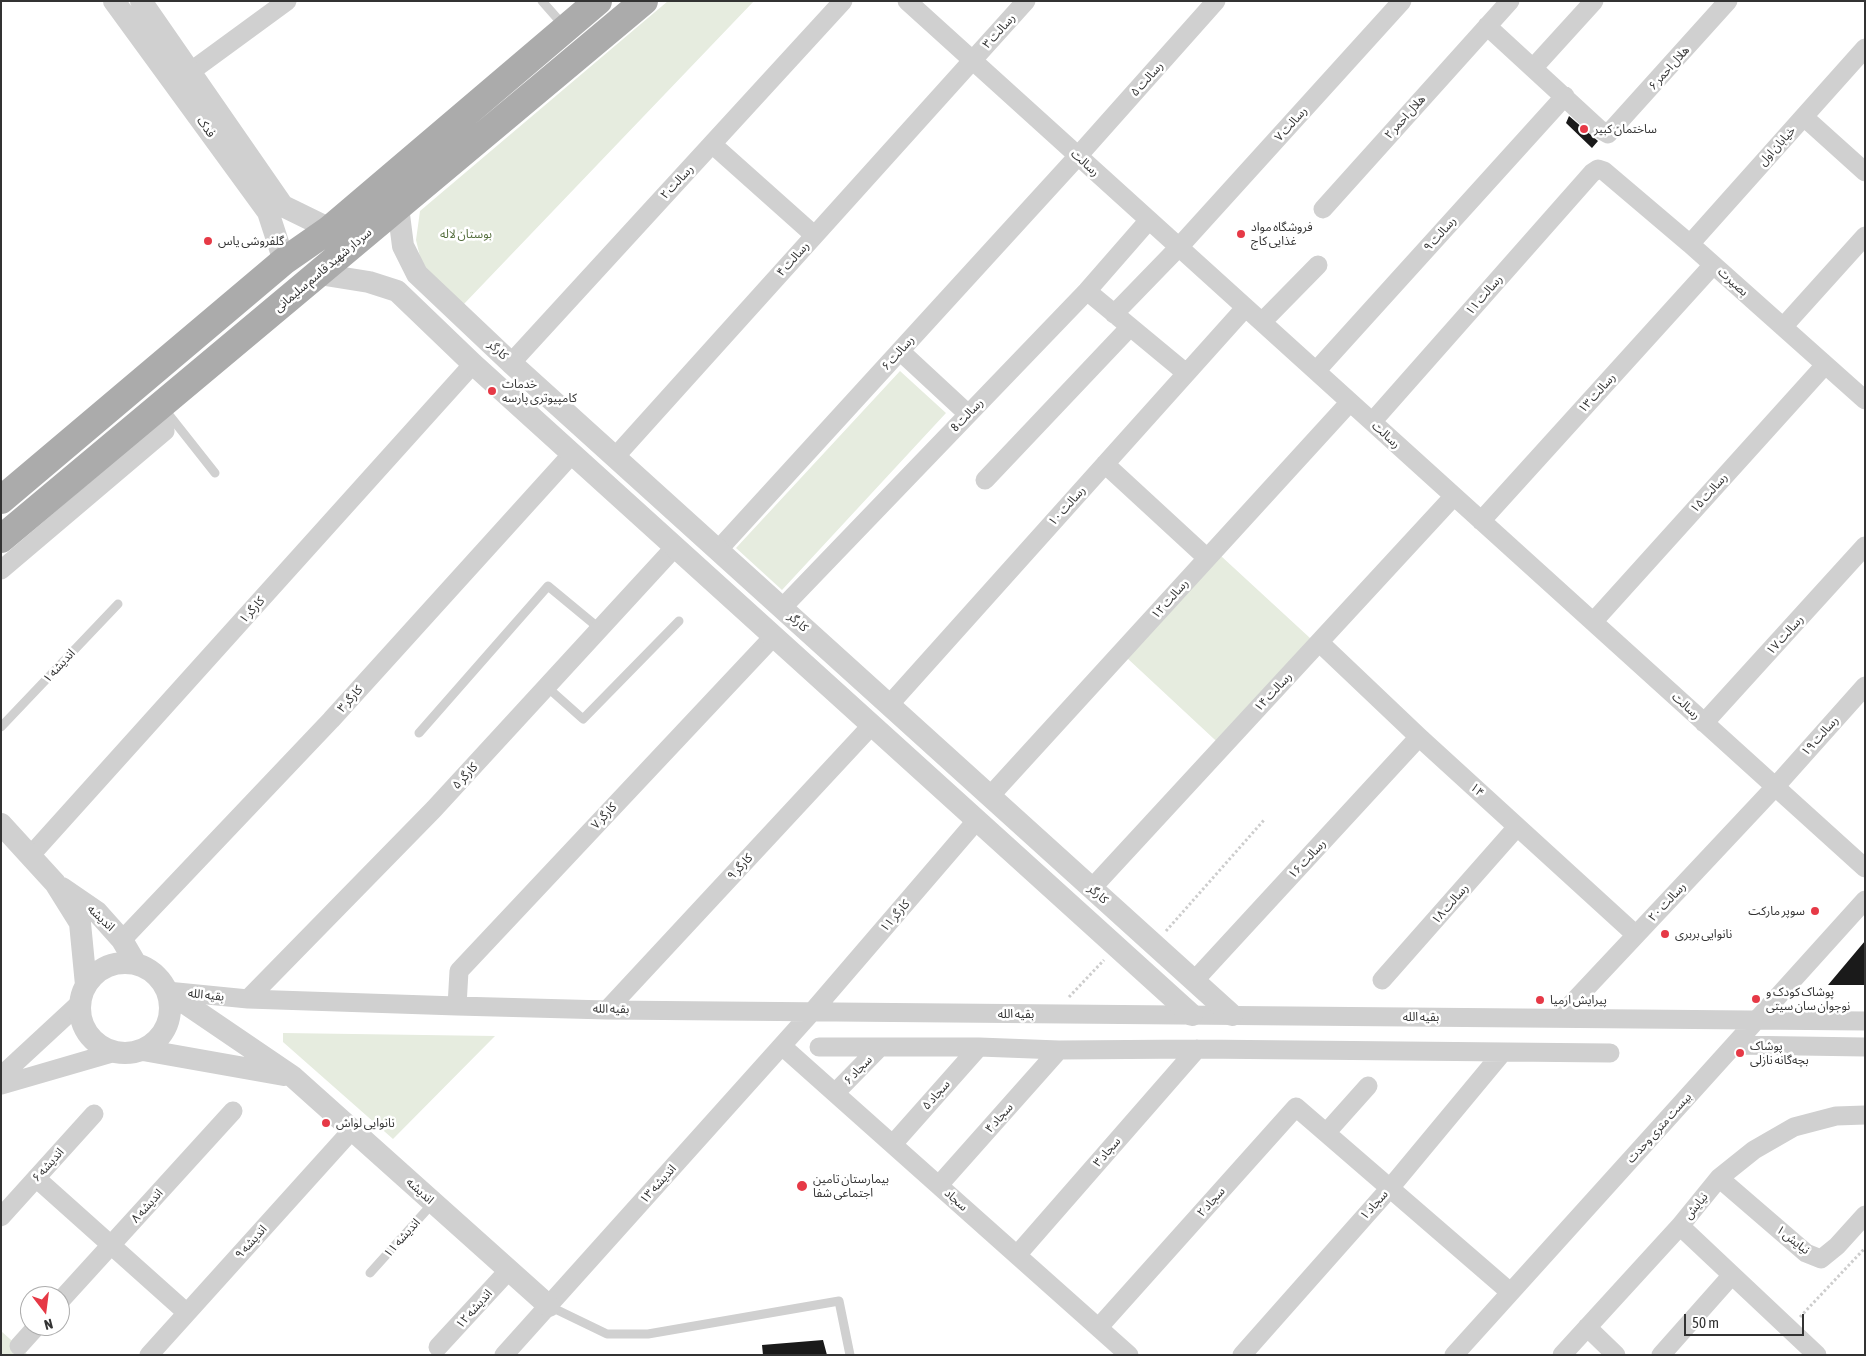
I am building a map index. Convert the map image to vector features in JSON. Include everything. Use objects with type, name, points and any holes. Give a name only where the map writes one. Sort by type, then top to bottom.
[{"type":"main road","points":[[1,500],[284,261],[330,229],[598,1]]},
{"type":"main road","name":"سردار شهید قاسم سلیمانی","points":[[1,539],[644,1]]},
{"type":"street","name":"فدک","points":[[114,1],[276,209],[330,229]]},
{"type":"street","name":"فدک","points":[[141,1],[190,72],[276,209],[284,261]]},
{"type":"street","points":[[190,72],[287,1]]},
{"type":"street","name":"رسالت ۲","points":[[512,363],[843,1]]},
{"type":"street","name":"رسالت","points":[[907,1],[1865,868]]},
{"type":"street","name":"رسالت ۳","points":[[972,60],[1026,1]]},
{"type":"street","name":"رسالت ۵","points":[[1078,156],[1216,1]]},
{"type":"street","name":"هلال احمر ۲","points":[[1323,209],[1510,1]]},
{"type":"street","points":[[1534,67],[1594,1]]},
{"type":"street","name":"هلال احمر ۶","points":[[1565,96],[1599,129],[1608,134],[1728,1]]},
{"type":"street","name":"رسالت ۷","points":[[1114,314],[1179,247],[1396,3]]},
{"type":"street","points":[[1487,26],[1565,96]]},
{"type":"street","name":"خیابان اول","points":[[1690,244],[1865,48]]},
{"type":"street","name":"رسالت ۴","points":[[615,457],[972,60]]},
{"type":"street","name":"رسالت ۹","points":[[1316,371],[1565,96]]},
{"type":"street","points":[[1804,117],[1865,172]]},
{"type":"street","points":[[712,144],[814,235]]},
{"type":"street","name":"رسالت ۶","points":[[718,550],[1078,156]]},
{"type":"street","name":"بصیرت","points":[[1598,169],[1604,171],[1690,244],[1865,400]]},
{"type":"street","name":"رسالت ۱۱","points":[[1372,422],[1592,173],[1598,169]]},
{"type":"street","name":"کارگر","points":[[398,207],[403,246],[418,274],[651,490],[1232,1015]]},
{"type":"street","name":"رسالت 8","points":[[782,608],[1087,291],[1149,220]]},
{"type":"street","points":[[1783,327],[1865,236]]},
{"type":"street","points":[[1262,322],[1318,265]]},
{"type":"street","name":"رسالت ۱۳","points":[[1481,521],[1713,265]]},
{"type":"street","points":[[319,274],[369,282],[397,291],[473,364],[1192,1015]]},
{"type":"street","points":[[397,291],[403,278],[410,274],[418,274]]},
{"type":"street","points":[[1087,291],[1186,373]]},
{"type":"street","name":"رسالت ۱۰","points":[[889,705],[1246,308]]},
{"type":"street","points":[[986,480],[1130,327]]},
{"type":"street","points":[[900,351],[968,414]]},
{"type":"street","name":"کارگر ۱","points":[[30,856],[473,364]]},
{"type":"street","name":"رسالت ۱۵","points":[[1592,622],[1826,365]]},
{"type":"street","name":"رسالت ۱۲","points":[[990,796],[1350,402]]},
{"type":"street","points":[[1,570],[165,431],[162,405]]},
{"type":"street","name":"کارگر ۳","points":[[122,940],[331,720],[572,454]]},
{"type":"street","points":[[1105,464],[1207,558]]},
{"type":"street","points":[[633,509],[651,490]]},
{"type":"street","name":"رسالت ۱۴","points":[[1092,888],[1454,496]]},
{"type":"street","name":"رسالت ۱۷","points":[[1704,723],[1865,546]]},
{"type":"street","name":"کارگر ۵","points":[[248,998],[434,809],[675,547]]},
{"type":"street","name":"کارگر ۷","points":[[457,1006],[459,971],[774,636]]},
{"type":"street","name":"۱۴","points":[[1319,642],[1419,737],[1636,936]]},
{"type":"street","name":"رسالت ۱۹","points":[[1775,787],[1865,686]]},
{"type":"street","name":"کارگر ۹","points":[[607,1010],[872,725]]},
{"type":"street","name":"رسالت ۱۶","points":[[1194,981],[1419,737]]},
{"type":"street","name":"رسالت ۲۰","points":[[1559,1018],[1775,787]]},
{"type":"street","name":"کارگر ۱۱","points":[[812,1012],[977,820]]},
{"type":"street","name":"رسالت ۱۸","points":[[1382,980],[1517,827]]},
{"type":"street","name":"اندیشه","points":[[4,831],[55,883],[80,923],[83,994],[80,1012],[83,1026],[90,1038],[102,1047],[115,1052]]},
{"type":"street","name":"اندیشه","points":[[55,883],[97,912],[122,940],[136,964],[149,970],[160,979],[167,991],[292,1076],[549,1306]]},
{"type":"street","name":"بیست متری وحدت","points":[[1454,1355],[1865,900]]},
{"type":"street","points":[[1,1076],[83,994],[96,974],[108,967],[122,963],[136,964]]},
{"type":"street","points":[[1,1085],[115,1052],[129,1054],[143,1050],[155,1043],[164,1032],[170,1019],[171,1004],[167,991]]},
{"type":"street","name":"بقیه الله","points":[[167,991],[248,998],[607,1010],[1865,1021]]},
{"type":"street","name":"اندیشه ۱۳","points":[[504,1355],[812,1012]]},
{"type":"street","points":[[1734,1045],[1865,1047]]},
{"type":"street","name":"سجاد","points":[[782,1046],[1129,1355]]},
{"type":"street","points":[[819,1046],[979,1047],[1059,1050],[1197,1049],[1610,1053]]},
{"type":"street","name":"سجاد ۶","points":[[835,1093],[880,1046]]},
{"type":"street","name":"سجاد ۵","points":[[892,1144],[979,1047]]},
{"type":"street","name":"سجاد ۳","points":[[1017,1255],[1197,1049]]},
{"type":"street","points":[[143,1050],[292,1076]]},
{"type":"street","name":"سجاد ۴","points":[[939,1185],[1059,1050]]},
{"type":"street","name":"سجاد ۱","points":[[1242,1355],[1390,1188],[1503,1052]]},
{"type":"street","points":[[1326,1133],[1368,1086]]},
{"type":"street","name":"سجاد ۲","points":[[1098,1327],[1296,1107],[1510,1292]]},
{"type":"street","name":"اندیشه ۸","points":[[70,1290],[234,1111]]},
{"type":"street","name":"اندیشه ۶","points":[[1,1217],[94,1114]]},
{"type":"street","name":"نیایش","points":[[1562,1355],[1680,1226],[1719,1178],[1754,1150],[1794,1127],[1836,1116],[1865,1115]]},
{"type":"street","name":"اندیشه ۹","points":[[149,1355],[352,1130]]},
{"type":"street","points":[[36,1178],[187,1313]]},
{"type":"street","name":"نیایش ۱","points":[[1719,1178],[1806,1253],[1821,1260],[1837,1246],[1865,1215]]},
{"type":"street","points":[[1680,1226],[1817,1355]]},
{"type":"street","name":"اندیشه ۱۲","points":[[438,1347],[509,1270]]},
{"type":"street","points":[[1662,1355],[1732,1275]]},
{"type":"street","points":[[1587,1327],[1616,1355]]},
{"type":"street","points":[[19,1346],[28,1336]]},
{"type":"lane","points":[[542,1],[566,28]]},
{"type":"lane","points":[[162,405],[215,473]]},
{"type":"lane","points":[[419,733],[548,586],[600,629]]},
{"type":"lane","name":"اندیشه ۱","points":[[1,727],[118,604]]},
{"type":"lane","points":[[547,686],[583,719],[679,621]]},
{"type":"lane","name":"اندیشه ۱۱","points":[[370,1273],[433,1203]]},
{"type":"lane","points":[[549,1306],[607,1334],[648,1334],[839,1301],[850,1355]]},
{"type":"path","points":[[1154,945],[1264,820]]},
{"type":"path","points":[[1053,1014],[1117,946]]},
{"type":"path","points":[[1789,1328],[1865,1248]]},
{"type":"green space","name":"بوستان لاله","points":[[668,1],[754,1],[463,305],[423,269],[416,240],[420,211]]},
{"type":"green space","points":[[900,371],[946,413],[782,590],[736,548]]},
{"type":"green space","points":[[1221,556],[1323,650],[1228,752],[1127,658]]},
{"type":"green space","points":[[283,1033],[495,1036],[393,1139],[283,1042]]},
{"type":"green space","points":[[1,1331],[28,1355],[1,1355]]},
{"type":"building","points":[[1569,116],[1598,141],[1592,148],[1566,123]]},
{"type":"building","points":[[1865,941],[1865,985],[1828,985]]},
{"type":"building","points":[[823,1340],[827,1355],[763,1355],[762,1345]]},
{"type":"place","name":"ساختمان کبیر","points":[[1584,129]]},
{"type":"place","name":"فروشگاه مواد غذایی کاج","points":[[1241,234]]},
{"type":"place","name":"گلفروشی یاس","points":[[208,241]]},
{"type":"place","name":"خدمات کامپیوتری پارسه","points":[[492,391]]},
{"type":"place","name":"سوپر مارکت","points":[[1815,911]]},
{"type":"place","name":"نانوایی بربری","points":[[1665,934]]},
{"type":"place","name":"پوشاک کودک و نوجوان سان سیتی","points":[[1756,999]]},
{"type":"place","name":"پیرایش ارمیا","points":[[1540,1000]]},
{"type":"place","name":"پوشاک بچه‌گانه نازلی","points":[[1740,1053]]},
{"type":"place","name":"نانوایی لواش","points":[[326,1123]]},
{"type":"place","name":"بیمارستان تامین اجتماعی شفا","points":[[802,1186]]}]
